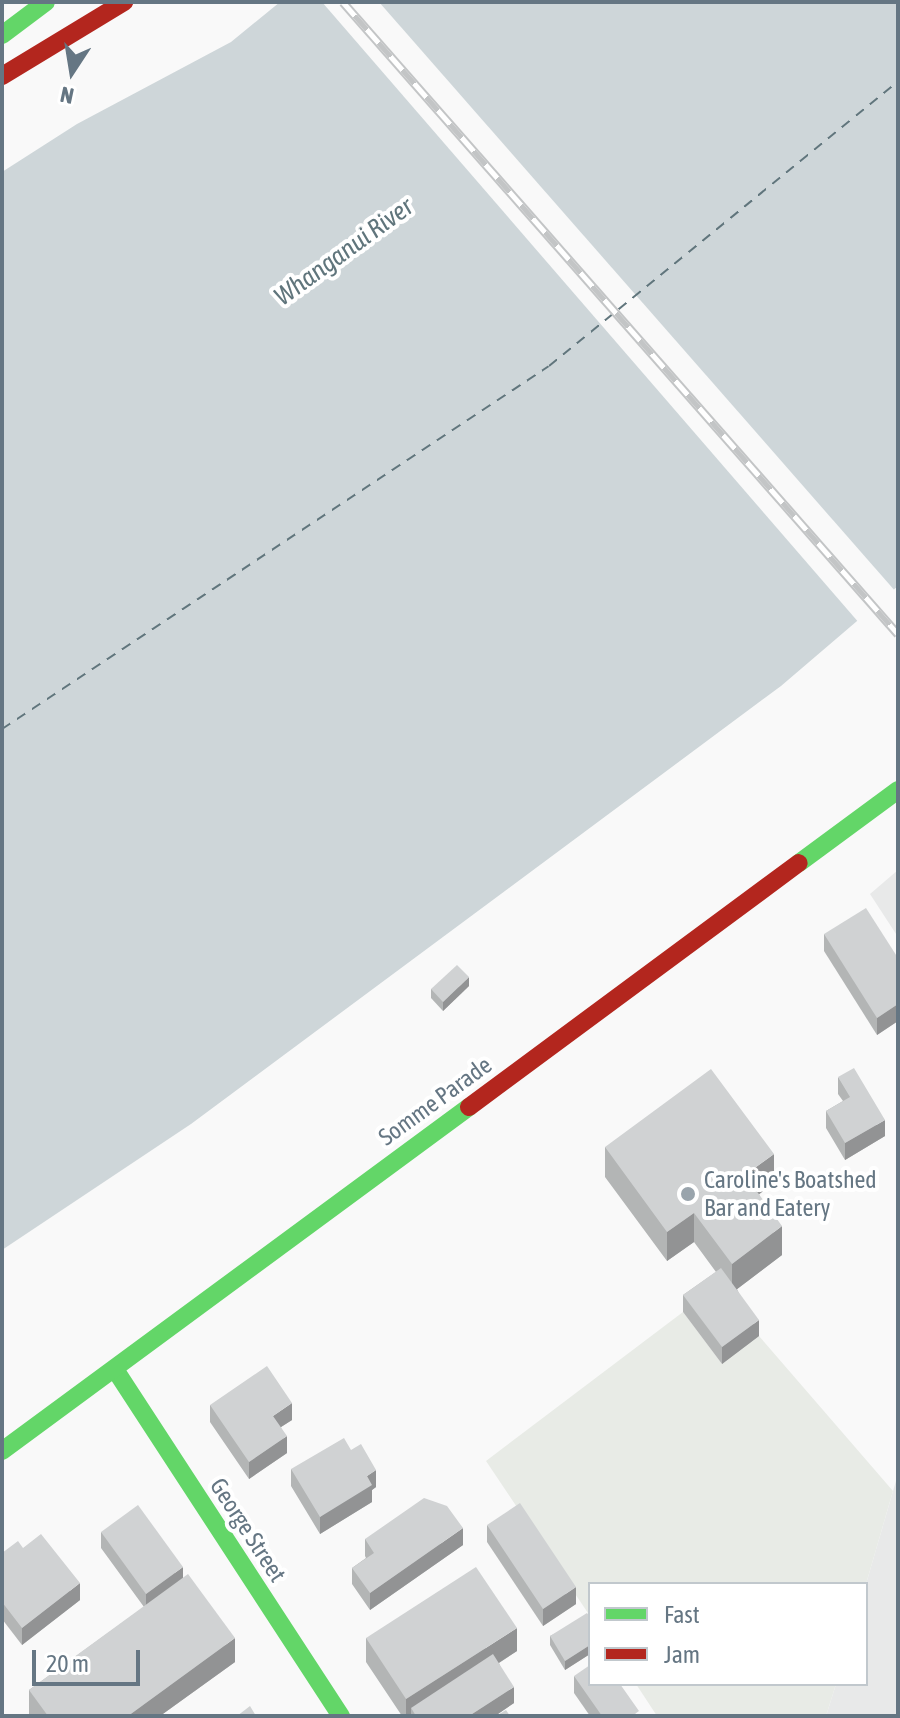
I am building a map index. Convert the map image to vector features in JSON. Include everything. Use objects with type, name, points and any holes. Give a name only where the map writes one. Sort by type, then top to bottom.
[{"type":"main road","points":[[2,35],[46,2]]},
{"type":"main road","points":[[2,76],[124,2]]},
{"type":"main road","name":"Somme Parade","points":[[2,1451],[116,1371],[403,1154],[898,790]]},
{"type":"main road","name":"George Street","points":[[116,1371],[341,1716]]},
{"type":"shaded area","points":[[898,870],[898,937],[870,894]]},
{"type":"shaded area","points":[[683,1312],[722,1364],[759,1336],[893,1491],[867,1582],[588,1582],[588,1613],[486,1461]]},
{"type":"shaded area","points":[[898,1474],[898,1716],[826,1716],[835,1686],[868,1686],[867,1582]]},
{"type":"shaded area","points":[[637,1686],[835,1686],[826,1716],[657,1716]]},
{"type":"water","name":"Whanganui River","points":[[280,2],[898,2],[898,586],[781,686],[191,1124],[2,1250],[2,172],[77,124],[231,42]]},
{"type":"pier","points":[[322,2],[379,2],[896,592],[860,624]]},
{"type":"building","points":[[866,908],[898,958],[898,1004],[877,1018],[824,934]]},
{"type":"building","points":[[457,965],[469,977],[443,1002],[431,989]]},
{"type":"building","points":[[854,1068],[885,1120],[845,1143],[826,1111],[850,1097],[838,1077]]},
{"type":"building","name":"Caroline's Boatshed Bar and Eatery","points":[[711,1069],[774,1154],[745,1175],[782,1226],[732,1264],[694,1213],[667,1232],[605,1147]]},
{"type":"building","points":[[721,1268],[759,1320],[722,1347],[683,1295]]},
{"type":"building","points":[[267,1366],[292,1403],[273,1416],[287,1436],[249,1462],[210,1405]]},
{"type":"building","points":[[344,1438],[351,1450],[361,1444],[376,1470],[367,1476],[372,1485],[320,1517],[291,1469]]},
{"type":"building","points":[[424,1498],[447,1506],[463,1528],[370,1593],[352,1568],[374,1553],[365,1539]]},
{"type":"building","points":[[520,1503],[576,1587],[543,1609],[487,1525]]},
{"type":"building","points":[[138,1505],[183,1567],[146,1594],[101,1532]]},
{"type":"building","points":[[41,1534],[80,1583],[22,1628],[2,1602],[2,1553],[18,1541],[23,1548]]},
{"type":"building","points":[[476,1567],[517,1628],[406,1699],[366,1638]]},
{"type":"building","points":[[188,1574],[235,1638],[128,1716],[48,1716],[29,1690]]},
{"type":"building","points":[[588,1614],[588,1646],[565,1661],[550,1636]]},
{"type":"building","points":[[493,1654],[514,1687],[469,1716],[416,1716],[411,1708]]},
{"type":"building","points":[[588,1666],[588,1686],[621,1686],[639,1711],[632,1716],[602,1716],[574,1676]]},
{"type":"building","points":[[250,1706],[256,1716],[237,1716]]},
{"type":"building","points":[[506,1710],[510,1716],[496,1716]]},
{"type":"ferry route","points":[[2,729],[549,366],[898,81]]},
{"type":"railway","points":[[343,2],[898,634]]},
{"type":"traffic: fast","points":[[2,35],[46,2]]},
{"type":"traffic: fast","points":[[799,863],[898,790]]},
{"type":"traffic: fast","points":[[2,1451],[469,1107]]},
{"type":"traffic: fast","points":[[116,1371],[341,1716]]},
{"type":"traffic: jam","points":[[2,76],[124,2]]},
{"type":"traffic: jam","points":[[469,1107],[799,863]]},
{"type":"place","name":"Caroline's Boatshed Bar and Eatery","points":[[688,1194]]}]
